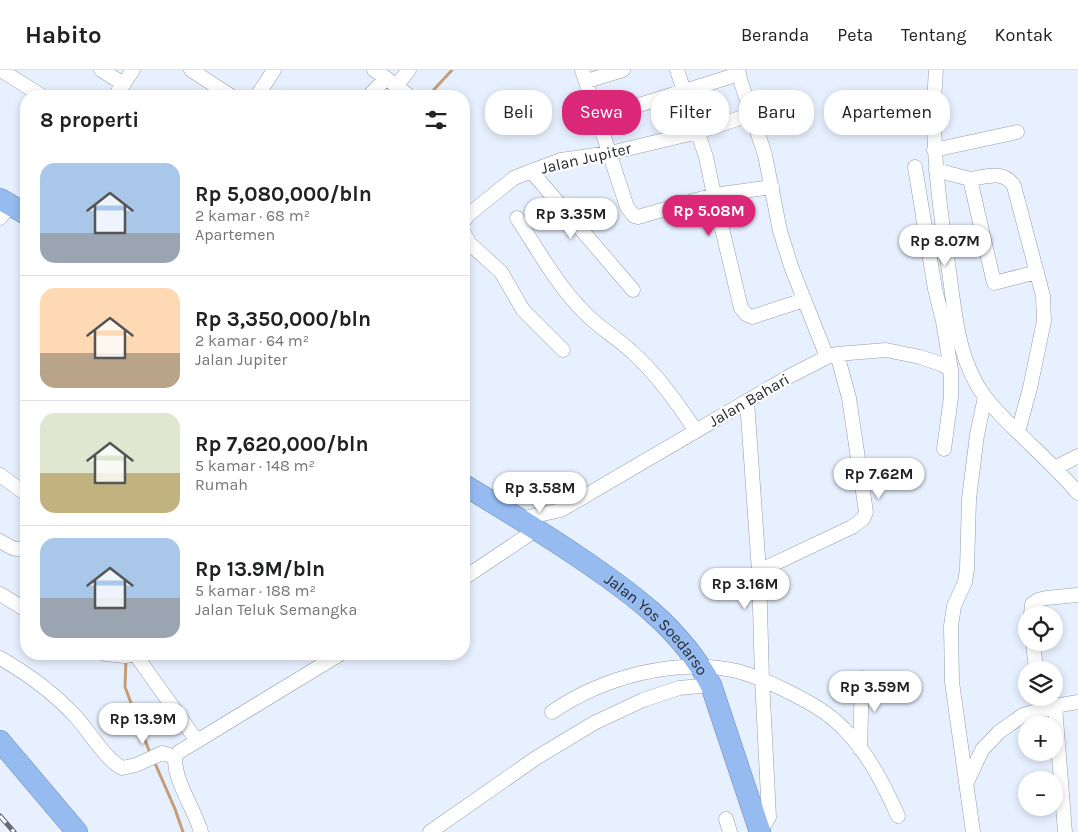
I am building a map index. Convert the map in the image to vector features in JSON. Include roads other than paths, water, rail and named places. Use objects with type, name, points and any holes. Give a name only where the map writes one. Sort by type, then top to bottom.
[{"type":"highway","name":"Jalan Yos Soedarso","points":[[470,489],[534,527],[609,577],[659,616],[678,636],[706,676],[759,829]]},
{"type":"highway","points":[[0,741],[77,832]]},
{"type":"street","points":[[2,70],[33,90]]},
{"type":"street","points":[[101,70],[124,84]]},
{"type":"street","points":[[120,90],[133,70]]},
{"type":"street","points":[[190,70],[222,90]]},
{"type":"street","points":[[261,90],[274,70]]},
{"type":"street","points":[[374,70],[401,90]]},
{"type":"street","points":[[378,90],[409,70]]},
{"type":"street","points":[[588,90],[584,75],[623,70]]},
{"type":"street","points":[[677,70],[684,90]]},
{"type":"street","points":[[936,70],[934,99],[936,170],[944,243],[958,330],[965,357],[985,397],[1078,493]]},
{"type":"street","points":[[690,90],[738,72],[744,90]]},
{"type":"street","points":[[934,150],[1017,132]]},
{"type":"street","points":[[603,135],[627,207],[634,216],[638,217],[714,195],[772,187]]},
{"type":"street","name":"Jalan Jupiter","points":[[470,212],[514,178],[560,160],[610,153],[685,135]]},
{"type":"street","points":[[699,135],[706,157],[741,308],[752,317],[804,300]]},
{"type":"street","points":[[758,571],[852,527],[863,519],[866,512],[849,398],[832,356],[804,300],[792,269],[780,231],[765,155],[759,135]]},
{"type":"street","points":[[915,167],[935,289],[952,370],[951,397],[944,449]]},
{"type":"street","points":[[936,170],[970,179],[1001,175],[1010,179],[1014,186],[1043,296],[1044,321],[1030,388],[1018,432]]},
{"type":"street","points":[[531,171],[633,290]]},
{"type":"street","points":[[970,179],[994,283],[1037,272]]},
{"type":"street","points":[[517,218],[557,279],[584,312],[609,335],[631,350],[672,396],[696,431]]},
{"type":"street","points":[[470,243],[501,272],[523,310],[562,350]]},
{"type":"street","name":"Jalan Bahari","points":[[534,527],[747,401],[832,356],[886,350],[920,357],[952,370]]},
{"type":"street","points":[[972,832],[952,682],[950,651],[954,606],[964,582],[968,556],[969,499],[977,435],[985,397]]},
{"type":"street","points":[[747,401],[758,571],[769,817],[759,829]]},
{"type":"street","points":[[1055,468],[1078,456]]},
{"type":"street","points":[[0,475],[20,490]]},
{"type":"street","name":"Jalan Bahari","points":[[534,527],[560,510]]},
{"type":"street","points":[[470,574],[534,527]]},
{"type":"street","points":[[0,541],[15,550],[20,549]]},
{"type":"street","points":[[0,594],[20,606]]},
{"type":"street","points":[[1032,606],[1038,600],[1078,594]]},
{"type":"street","points":[[0,658],[28,674],[54,695],[90,733],[114,764],[122,768],[179,752],[330,660]]},
{"type":"street","points":[[140,660],[197,741]]},
{"type":"street","points":[[552,712],[568,701],[620,678],[677,668],[706,676]]},
{"type":"street","points":[[430,832],[536,758],[594,723],[643,700],[679,688],[706,676],[736,671],[762,679],[828,714],[860,748],[885,787],[898,816]]},
{"type":"street","points":[[860,748],[862,678]]},
{"type":"street","points":[[1063,705],[1078,702]]},
{"type":"street","points":[[966,783],[982,750],[999,732],[1023,715],[1055,706],[1065,832]]},
{"type":"street","points":[[168,755],[194,810],[201,832]]},
{"type":"waterway","points":[[434,90],[452,70]]},
{"type":"waterway","points":[[126,660],[125,687],[150,753]]},
{"type":"waterway","points":[[154,761],[183,832]]},
{"type":"railway","points":[[0,816],[14,832]]}]
